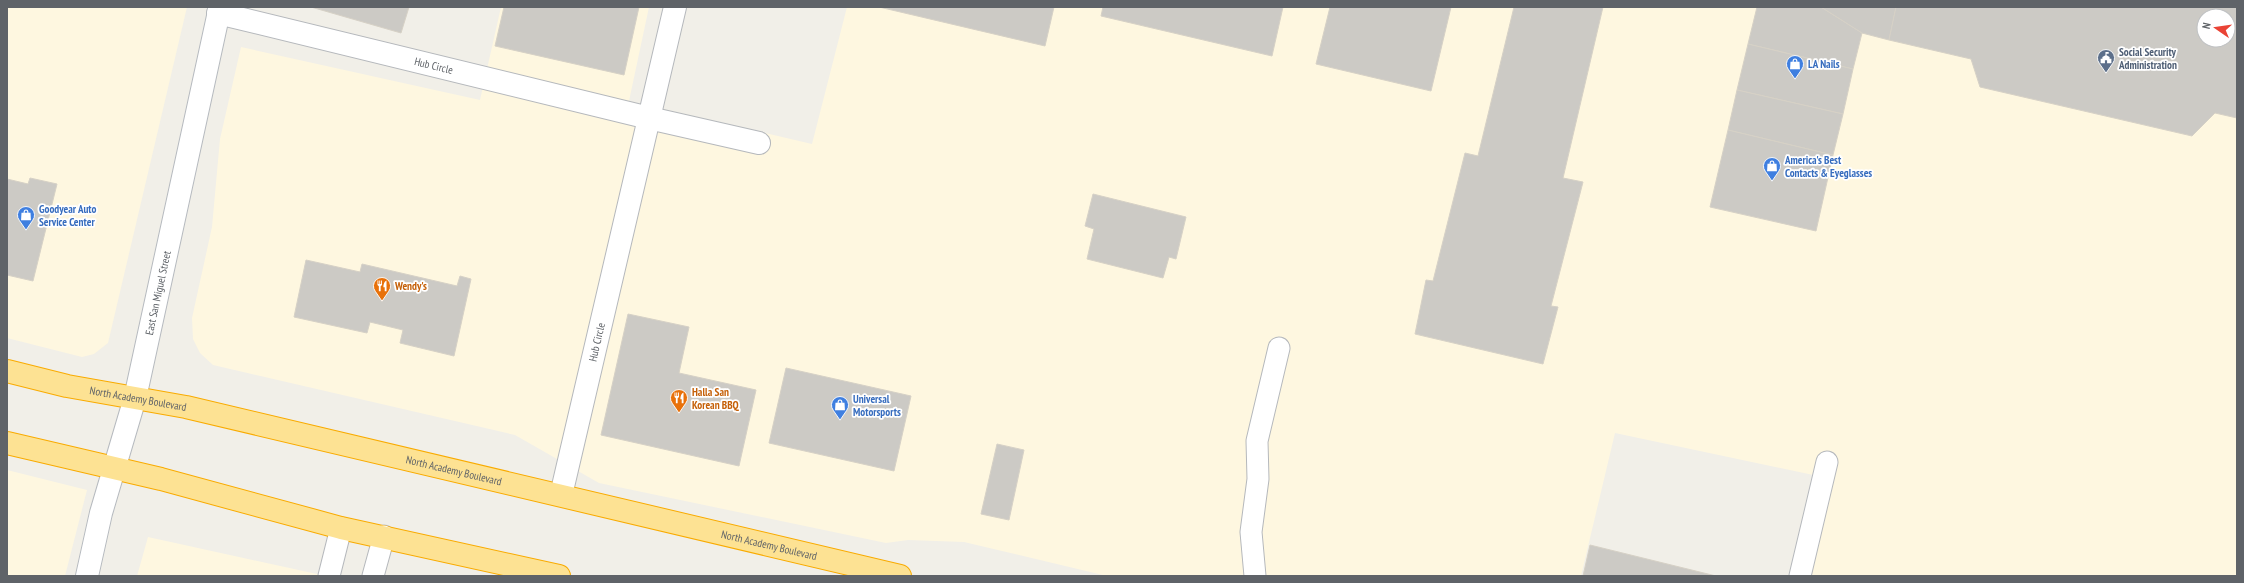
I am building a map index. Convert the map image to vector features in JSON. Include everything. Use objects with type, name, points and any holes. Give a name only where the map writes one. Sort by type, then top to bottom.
[{"type":"highway","name":"North Academy Boulevard","points":[[7,371],[67,386],[186,407],[900,576]]},
{"type":"highway","points":[[7,443],[114,468],[341,528],[384,536],[558,576]]},
{"type":"street","name":"Hub Circle","points":[[561,495],[675,7]]},
{"type":"street","name":"Hub Circle","points":[[219,10],[649,118],[759,143]]},
{"type":"street","name":"East San Miguel Street","points":[[87,576],[114,468],[135,398],[219,10]]},
{"type":"lane","points":[[1254,576],[1251,532],[1258,479],[1257,441],[1279,348]]},
{"type":"lane","points":[[1800,576],[1826,462]]},
{"type":"lane","points":[[330,576],[341,528]]},
{"type":"lane","points":[[373,576],[384,536]]},
{"type":"shaded area","points":[[7,7],[187,7],[108,343],[94,354],[82,357],[7,338]]},
{"type":"shaded area","points":[[501,7],[649,7],[629,101],[812,144],[847,7],[2237,7],[2237,576],[1794,576],[1818,476],[1615,433],[1581,576],[1107,576],[964,542],[908,540],[886,543],[599,483],[515,435],[213,365],[200,353],[193,339],[192,318],[212,227],[220,139],[241,47],[480,100]]},
{"type":"shaded area","points":[[7,470],[87,490],[65,576],[7,576]]},
{"type":"shaded area","points":[[148,537],[326,576],[137,576]]},
{"type":"building","points":[[311,7],[409,7],[401,33]]},
{"type":"building","points":[[504,7],[639,7],[624,75],[495,46]]},
{"type":"building","points":[[879,7],[1054,7],[1045,46]]},
{"type":"building","points":[[1103,7],[1283,7],[1272,56],[1101,16]]},
{"type":"building","points":[[1330,7],[1451,7],[1431,91],[1316,64]]},
{"type":"building","points":[[1514,7],[1603,7],[1563,178],[1583,182],[1551,306],[1558,307],[1543,364],[1415,334],[1426,280],[1433,281],[1465,153],[1478,156]]},
{"type":"building","points":[[1757,7],[1821,7],[1862,33],[1853,69],[1748,44]]},
{"type":"building","points":[[1821,7],[1896,7],[1889,40],[1862,33]]},
{"type":"building","name":"Social Security Administration","points":[[1896,7],[2237,7],[2237,118],[2215,113],[2192,136],[1980,87],[1971,59],[1889,40]]},
{"type":"building","name":"LA Nails","points":[[1748,44],[1853,69],[1843,114],[1737,90]]},
{"type":"building","points":[[1737,90],[1843,114],[1833,155],[1728,130]]},
{"type":"building","name":"America's Best Contacts & Eyeglasses","points":[[1728,130],[1833,155],[1816,231],[1710,207]]},
{"type":"building","name":"Goodyear Auto Service Center","points":[[30,178],[57,184],[33,281],[7,275],[7,179],[28,184]]},
{"type":"building","points":[[1093,194],[1186,217],[1176,259],[1169,257],[1163,278],[1087,259],[1094,229],[1085,226]]},
{"type":"building","name":"Wendy's","points":[[306,260],[360,272],[362,264],[457,286],[460,276],[471,279],[454,356],[400,343],[403,330],[370,322],[367,333],[294,317]]},
{"type":"building","name":"Halla San Korean BBQ","points":[[628,314],[689,327],[679,373],[756,390],[739,466],[601,435]]},
{"type":"building","name":"Universal Motorsports","points":[[786,368],[911,396],[894,471],[769,443]]},
{"type":"building","points":[[997,444],[1024,450],[1009,520],[981,514]]},
{"type":"building","points":[[1590,545],[1716,576],[1583,576]]},
{"type":"place","name":"Social Security Administration","points":[[2106,73]]},
{"type":"place","name":"LA Nails","points":[[1795,79]]},
{"type":"place","name":"America's Best Contacts & Eyeglasses","points":[[1772,181]]},
{"type":"place","name":"Goodyear Auto Service Center","points":[[26,230]]},
{"type":"place","name":"Wendy's","points":[[382,301]]},
{"type":"place","name":"Halla San Korean BBQ","points":[[679,413]]},
{"type":"place","name":"Universal Motorsports","points":[[840,420]]}]
